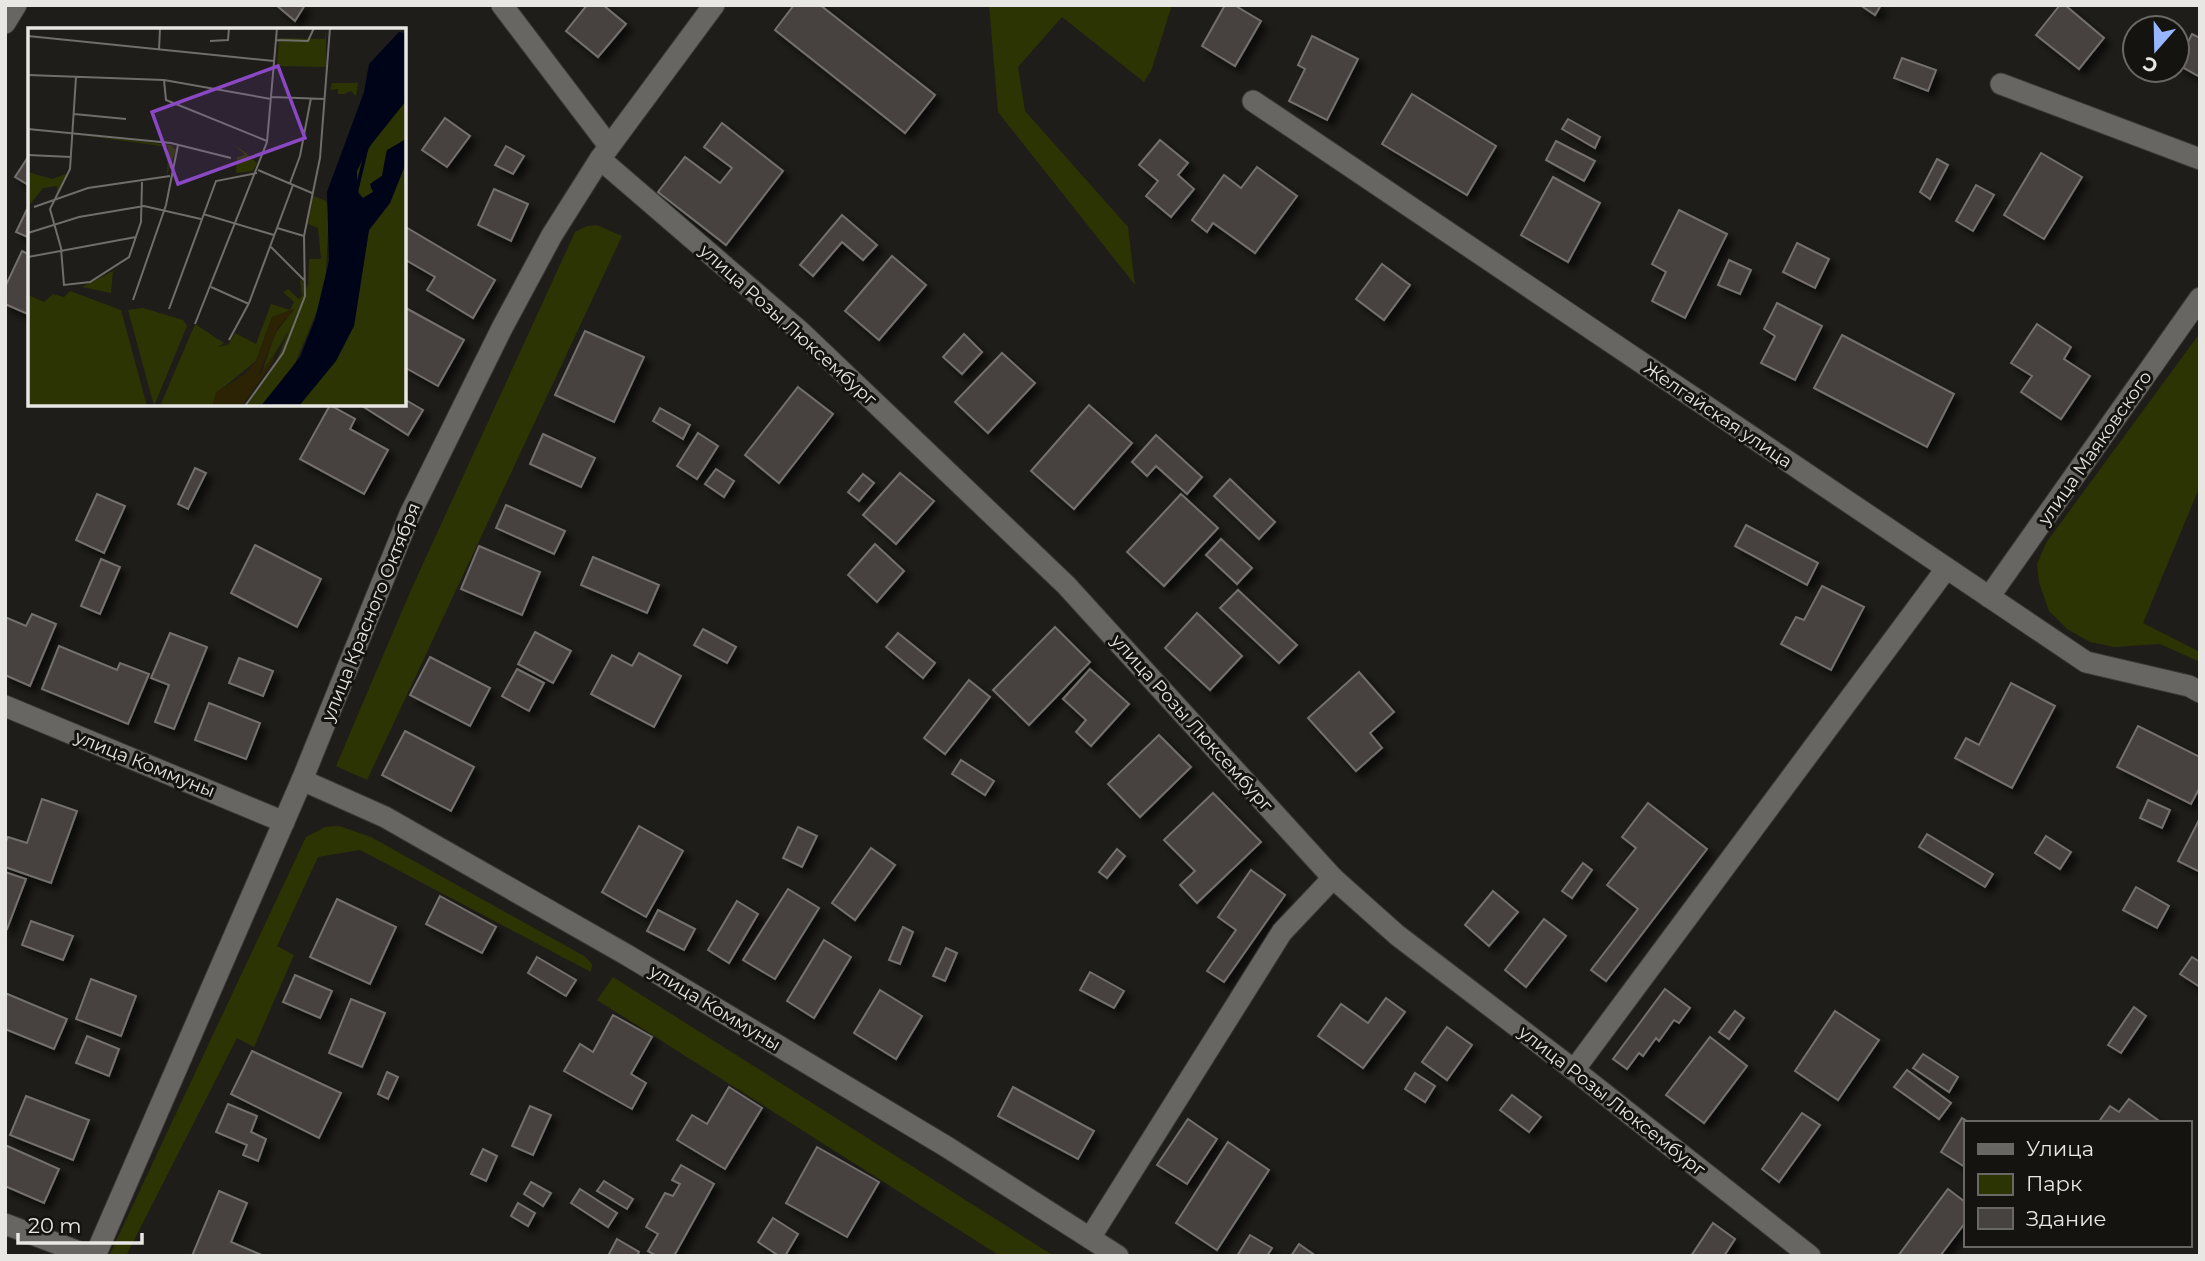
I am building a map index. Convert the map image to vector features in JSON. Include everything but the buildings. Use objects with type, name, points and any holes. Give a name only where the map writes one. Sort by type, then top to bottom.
[{"type":"street","points":[[5,23],[16,5]]},
{"type":"street","name":"улица Розы Люксембург","points":[[502,5],[605,152],[802,333],[1066,585],[1333,878],[1397,935],[1810,1256]]},
{"type":"street","name":"улица Красного Октября","points":[[95,1256],[302,780],[410,514],[502,328],[552,235],[605,152],[713,5]]},
{"type":"street","points":[[2001,84],[2200,159]]},
{"type":"street","name":"Желгайская улица","points":[[1253,102],[2087,662],[2189,686],[2200,692]]},
{"type":"street","name":"улица Маяковского","points":[[1989,597],[2200,299]]},
{"type":"street","points":[[1574,1070],[1946,569]]},
{"type":"street","name":"улица Коммуны","points":[[5,706],[284,821]]},
{"type":"street","name":"улица Коммуны","points":[[302,780],[385,817],[627,955],[935,1140],[1118,1256]]},
{"type":"street","points":[[1090,1238],[1282,932],[1333,878]]},
{"type":"street","points":[[5,1224],[90,1256]]},
{"type":"green space","points":[[989,5],[1172,5],[1151,71],[1144,82],[1062,17],[1018,67],[1025,111],[1128,227],[1135,285],[998,112]]},
{"type":"green space","points":[[597,225],[622,236],[367,780],[336,766],[411,590],[575,232]]},
{"type":"green space","points":[[2200,333],[2200,486],[2143,623],[2200,652],[2200,662],[2160,644],[2114,647],[2090,642],[2067,629],[2049,611],[2039,582],[2037,564],[2046,543]]},
{"type":"green space","points":[[339,826],[371,837],[584,956],[592,964],[591,972],[360,850],[318,857],[277,946],[294,955],[254,1047],[237,1038],[126,1256],[109,1256],[306,837],[325,827]]},
{"type":"green space","points":[[613,977],[1054,1256],[1000,1256],[597,1000]]}]
